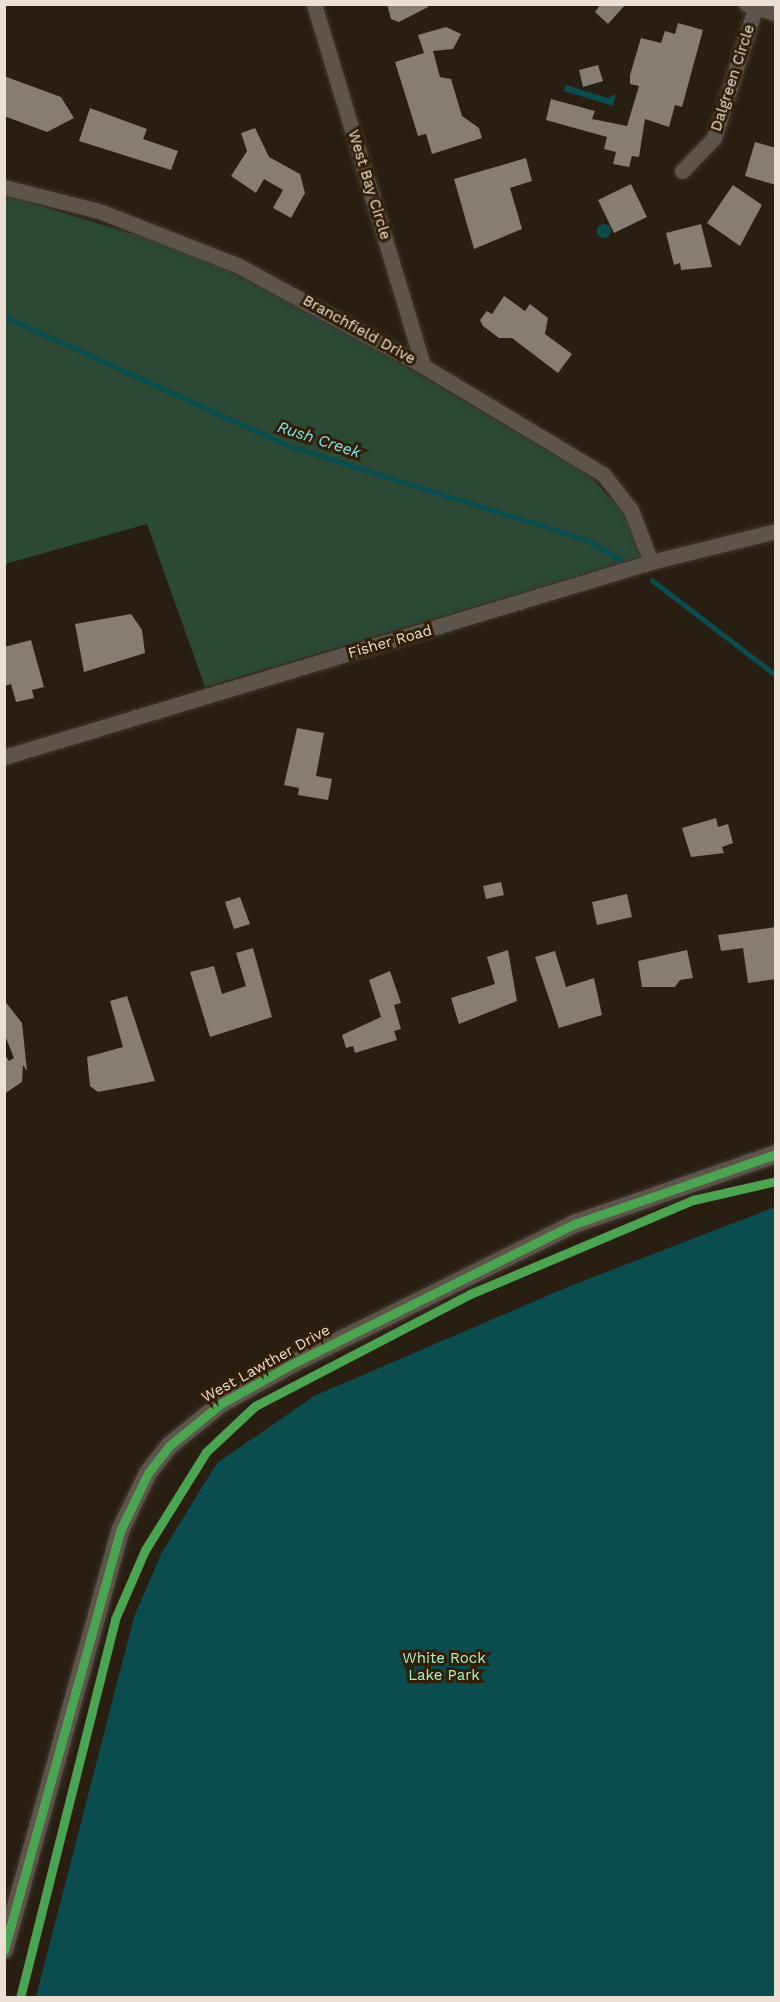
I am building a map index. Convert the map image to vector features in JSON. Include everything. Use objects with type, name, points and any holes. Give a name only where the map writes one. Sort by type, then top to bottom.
[{"type":"street","name":"West Bay Circle","points":[[314,4],[423,366]]},
{"type":"street","points":[[750,7],[776,14]]},
{"type":"street","name":"Dalgreen Circle","points":[[681,171],[714,138],[750,7]]},
{"type":"street","name":"Branchfield Drive","points":[[4,187],[99,211],[237,265],[423,366],[603,474],[631,510],[651,562]]},
{"type":"street","name":"Fisher Road","points":[[4,757],[651,562],[776,531]]},
{"type":"street","name":"West Lawther Drive","points":[[4,1950],[120,1531],[148,1473],[169,1446],[222,1403],[292,1364],[574,1224],[776,1154]]},
{"type":"green space","points":[[5,195],[185,250],[311,311],[588,474],[626,515],[641,557],[205,687],[147,524],[5,564]]},
{"type":"water","points":[[566,85],[608,98],[616,94],[613,106],[564,91]]},
{"type":"water","points":[[604,224],[609,226],[611,231],[609,236],[604,238],[599,236],[597,231],[599,226]]},
{"type":"water","name":"White Rock Lake Park","points":[[775,1207],[775,1997],[36,1997],[134,1617],[162,1552],[217,1463],[314,1396],[570,1286]]},
{"type":"building","points":[[387,4],[428,4],[428,7],[399,22],[391,19]]},
{"type":"building","points":[[601,4],[626,4],[608,24],[595,12]]},
{"type":"building","points":[[678,23],[703,30],[682,107],[675,105],[669,127],[645,119],[639,157],[632,156],[629,167],[613,164],[616,152],[604,149],[607,137],[546,120],[551,99],[595,111],[592,119],[627,126],[639,86],[630,84],[630,75],[641,38],[661,43],[665,31],[675,34]]},
{"type":"building","points":[[446,27],[461,34],[453,49],[433,51],[440,77],[451,79],[462,116],[479,128],[482,138],[432,154],[426,134],[418,136],[395,62],[424,53],[418,35]]},
{"type":"building","points":[[598,65],[603,81],[583,87],[579,70]]},
{"type":"building","points":[[4,76],[61,97],[74,118],[47,132],[4,116]]},
{"type":"building","points":[[90,108],[147,129],[143,139],[178,151],[171,170],[79,141]]},
{"type":"building","points":[[255,128],[269,157],[300,174],[305,193],[291,218],[273,208],[283,190],[264,179],[256,193],[231,176],[247,151],[241,133]]},
{"type":"building","points":[[755,142],[776,148],[776,185],[745,176]]},
{"type":"building","points":[[526,158],[532,181],[510,188],[522,229],[474,249],[454,179]]},
{"type":"building","points":[[631,184],[647,217],[614,233],[598,200]]},
{"type":"building","points":[[733,185],[762,205],[740,246],[707,223]]},
{"type":"building","points":[[701,224],[712,267],[681,270],[680,263],[674,265],[666,233]]},
{"type":"building","points":[[504,296],[525,311],[530,304],[548,318],[545,334],[572,354],[558,373],[512,338],[499,338],[483,326],[480,320],[487,311],[492,314]]},
{"type":"building","points":[[131,614],[142,630],[145,653],[84,672],[75,624]]},
{"type":"building","points":[[31,640],[44,687],[32,690],[34,698],[16,702],[11,684],[4,686],[4,647]]},
{"type":"building","points":[[297,728],[324,733],[316,776],[332,779],[328,800],[298,795],[299,788],[284,785]]},
{"type":"building","points":[[716,818],[718,827],[728,824],[733,843],[722,847],[724,853],[691,857],[682,828]]},
{"type":"building","points":[[501,882],[504,895],[486,899],[483,886]]},
{"type":"building","points":[[627,894],[632,917],[597,925],[592,902]]},
{"type":"building","points":[[240,897],[250,924],[234,929],[225,902]]},
{"type":"building","points":[[776,927],[776,979],[748,983],[743,948],[721,951],[718,935]]},
{"type":"building","points":[[253,948],[272,1017],[210,1037],[190,972],[214,966],[222,994],[246,986],[236,953]]},
{"type":"building","points":[[508,950],[517,1001],[459,1024],[451,998],[495,984],[487,957]]},
{"type":"building","points":[[687,950],[693,978],[680,980],[675,987],[642,987],[638,961]]},
{"type":"building","points":[[555,951],[566,987],[594,978],[602,1015],[559,1028],[535,957]]},
{"type":"building","points":[[390,971],[401,1003],[394,1005],[401,1029],[394,1031],[397,1040],[355,1053],[353,1046],[346,1048],[342,1035],[381,1017],[369,980]]},
{"type":"building","points":[[127,996],[155,1081],[98,1092],[90,1086],[87,1057],[123,1047],[110,1001]]},
{"type":"building","points":[[4,1000],[22,1023],[27,1071],[23,1065],[22,1082],[4,1094],[4,1053],[9,1061],[14,1058],[4,1033]]},
{"type":"waterway","name":"Rush Creek","points":[[4,316],[289,446],[587,540],[621,560]]},
{"type":"waterway","points":[[652,580],[776,675]]},
{"type":"cycle path","points":[[4,1950],[120,1531],[148,1473],[169,1446],[222,1403],[292,1364],[574,1224],[776,1154]]},
{"type":"cycle path","points":[[20,1998],[115,1619],[145,1550],[206,1452],[255,1406],[470,1294],[693,1200],[776,1181]]}]
